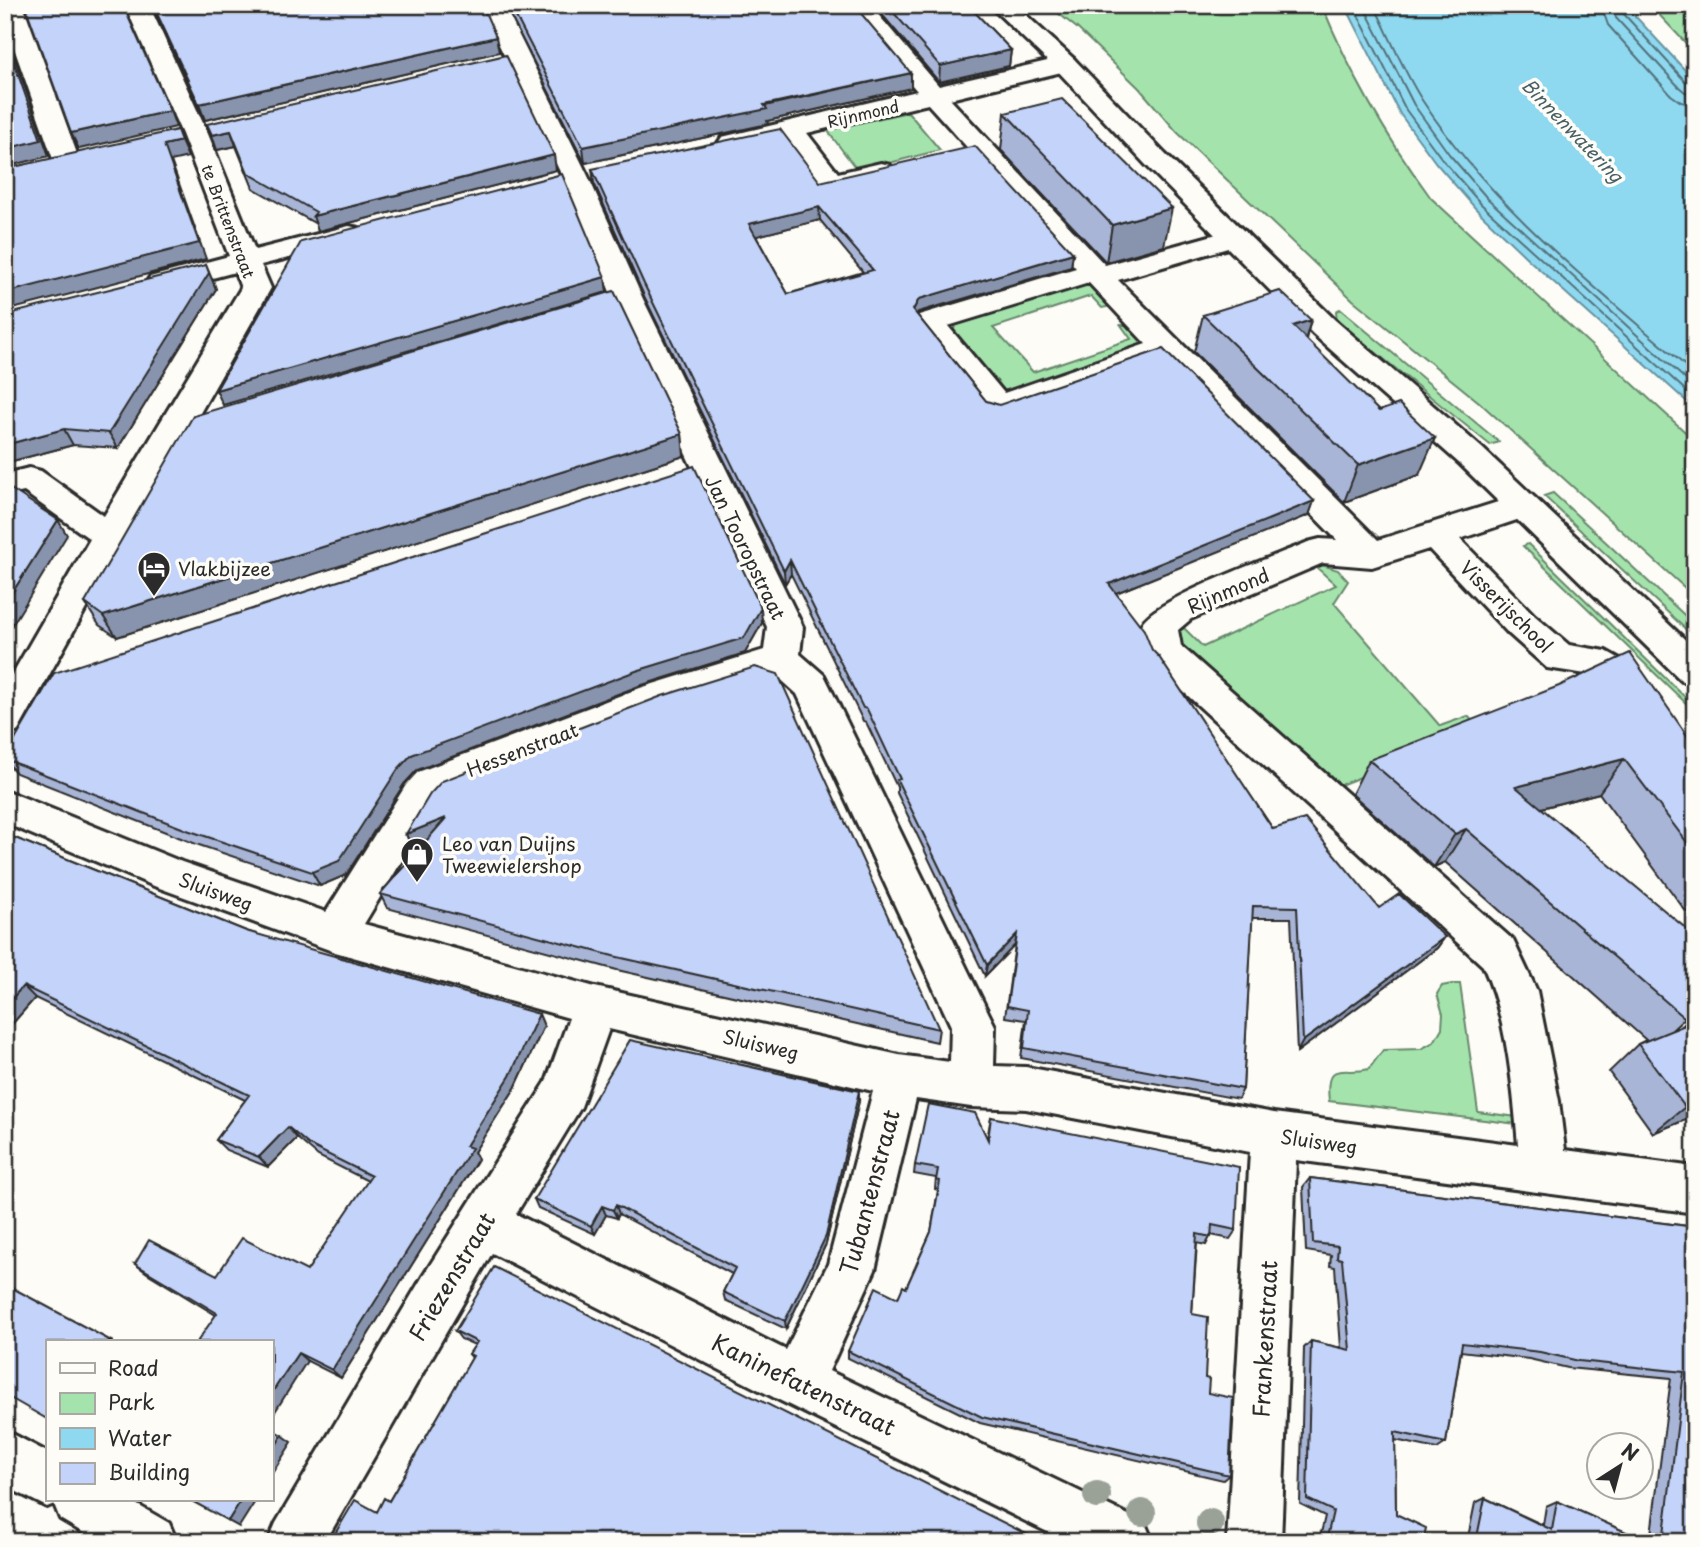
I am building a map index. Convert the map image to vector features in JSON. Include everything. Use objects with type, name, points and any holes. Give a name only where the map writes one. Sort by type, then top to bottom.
[{"type":"street","points":[[11,5],[54,165],[92,157]]},
{"type":"street","name":"te Brittenstraat","points":[[5,721],[109,536],[172,434],[256,288],[246,261],[182,137],[137,5]]},
{"type":"street","name":"Jan Tooropstraat","points":[[492,5],[575,176],[615,303],[692,469],[785,627],[781,643],[783,658]]},
{"type":"street","name":"Rijnmond","points":[[857,5],[934,96],[971,150],[1098,274],[1166,348],[1372,555]]},
{"type":"street","points":[[1001,5],[1065,64],[1324,327],[1471,456],[1695,671]]},
{"type":"street","points":[[489,64],[516,58]]},
{"type":"street","name":"Rijnmond","points":[[705,148],[1065,64]]},
{"type":"street","points":[[182,137],[222,128]]},
{"type":"street","points":[[791,130],[831,183],[907,165]]},
{"type":"street","points":[[129,292],[377,227]]},
{"type":"street","points":[[1166,348],[998,406],[929,322],[1235,237]]},
{"type":"street","points":[[172,434],[213,422]]},
{"type":"street","points":[[17,482],[109,536]]},
{"type":"street","points":[[1372,555],[1522,506]]},
{"type":"street","name":"Visserijschool","points":[[1436,535],[1521,624],[1560,658],[1593,661],[1625,680],[1695,782]]},
{"type":"street","name":"Rijnmond","points":[[1372,555],[1320,551],[1179,610],[1159,626],[1164,652],[1498,953],[1516,992],[1537,1101],[1544,1171]]},
{"type":"street","points":[[783,658],[792,671],[811,685],[973,1026],[971,1086]]},
{"type":"street","name":"Hessenstraat","points":[[335,934],[420,796],[432,783],[653,698],[783,658]]},
{"type":"street","points":[[27,683],[67,670]]},
{"type":"street","name":"Sluisweg","points":[[5,806],[168,874],[335,934],[595,1006],[899,1076],[971,1086],[1026,1088],[1274,1135],[1695,1190]]},
{"type":"street","name":"Friezenstraat","points":[[295,1542],[483,1223],[565,1092],[595,1006]]},
{"type":"street","name":"Tubantenstraat","points":[[797,1382],[851,1270],[899,1076]]},
{"type":"street","name":"Frankenstraat","points":[[1254,1542],[1274,1135]]},
{"type":"street","name":"Kaninefatenstraat","points":[[483,1223],[797,1382],[1126,1542]]},
{"type":"street","points":[[5,1456],[46,1480]]},
{"type":"street","points":[[82,1502],[150,1542]]},
{"type":"green space","points":[[1048,5],[1322,5],[1370,105],[1431,198],[1695,441],[1695,597],[1479,402],[1353,300],[1177,132],[1139,88],[1078,29]]},
{"type":"green space","points":[[1650,5],[1695,5],[1695,53]]},
{"type":"green space","points":[[908,112],[940,150],[858,171],[827,130]]},
{"type":"green space","points":[[1089,282],[1108,302],[1107,307],[1102,308],[1091,296],[993,328],[1033,372],[1131,339],[1121,325],[1128,325],[1151,346],[1014,394],[1003,392],[951,334],[957,323]]},
{"type":"green space","points":[[1340,309],[1499,442],[1490,445],[1337,321],[1336,311]]},
{"type":"green space","points":[[1553,493],[1695,625],[1695,638],[1544,496]]},
{"type":"green space","points":[[1528,544],[1695,707],[1695,712],[1523,546]]},
{"type":"green space","points":[[1322,565],[1338,570],[1348,581],[1334,603],[1440,726],[1468,716],[1480,730],[1330,789],[1175,650],[1175,634],[1184,628],[1203,647],[1336,585],[1316,567]]},
{"type":"green space","points":[[1460,984],[1478,1112],[1517,1117],[1518,1124],[1329,1101],[1328,1088],[1333,1074],[1369,1069],[1383,1050],[1421,1049],[1434,1042],[1442,1028],[1443,1014],[1437,994],[1442,986]]},
{"type":"water","name":"Binnenwatering","points":[[1345,5],[1625,5],[1695,81],[1695,409],[1529,260],[1476,209],[1436,163],[1400,114]]},
{"type":"building","points":[[25,5],[123,5],[170,111],[71,133]]},
{"type":"building","points":[[153,5],[260,5],[272,10],[294,5],[482,5],[496,37],[199,104]]},
{"type":"building","points":[[510,5],[854,5],[911,73],[764,105],[767,109],[583,147]]},
{"type":"building","points":[[887,5],[968,5],[1011,50],[940,66]]},
{"type":"building","points":[[5,37],[41,140],[5,149]]},
{"type":"building","points":[[506,55],[554,155],[313,216],[316,212],[248,173],[231,131],[212,135],[207,124]]},
{"type":"building","points":[[1062,99],[1172,208],[1112,225],[1005,113]]},
{"type":"building","points":[[780,129],[820,182],[975,146],[1073,253],[919,299],[913,310],[986,401],[999,405],[1163,349],[1314,501],[1109,584],[1144,630],[1152,650],[1273,829],[1305,819],[1379,908],[1399,894],[1445,937],[1303,1041],[1297,907],[1253,906],[1243,1089],[1024,1048],[1028,1010],[1007,1006],[1017,934],[987,965],[897,780],[900,779],[867,709],[863,708],[790,560],[784,571],[644,284],[592,169]],"holes":[[[819,207],[873,270],[788,294],[749,224]]]},
{"type":"building","points":[[177,130],[181,141],[164,145],[199,243],[5,293],[5,169]]},
{"type":"building","points":[[562,174],[605,277],[216,390],[301,242]]},
{"type":"building","points":[[206,265],[209,273],[109,433],[64,429],[5,445],[5,315]]},
{"type":"building","points":[[614,291],[682,434],[103,616],[85,603],[193,416]]},
{"type":"building","points":[[1280,291],[1311,320],[1293,326],[1379,411],[1399,404],[1435,438],[1358,465],[1203,315]]},
{"type":"building","points":[[694,466],[761,608],[744,638],[636,671],[411,755],[398,769],[339,861],[312,872],[187,830],[5,759],[54,673]]},
{"type":"building","points":[[5,485],[58,520],[5,604]]},
{"type":"building","points":[[1630,653],[1695,747],[1695,853],[1624,759],[1516,787],[1695,936],[1695,1001],[1685,1018],[1466,829],[1455,834],[1369,760],[1559,686]]},
{"type":"building","points":[[755,667],[778,674],[939,1029],[613,956],[380,894],[446,818],[406,834],[430,794],[442,781],[662,696]]},
{"type":"building","points":[[5,834],[246,931],[539,1014],[510,1076],[466,1146],[472,1148],[332,1370],[298,1353],[273,1391],[273,1340],[198,1340],[217,1313],[135,1264],[149,1240],[217,1275],[242,1238],[307,1271],[371,1176],[309,1145],[288,1127],[259,1157],[216,1140],[249,1095],[23,986],[5,1006]]},
{"type":"building","points":[[1695,1017],[1695,1103],[1685,1107],[1638,1044],[1690,1023],[1687,1021]]},
{"type":"building","points":[[630,1040],[859,1091],[826,1236],[785,1321],[723,1292],[735,1268],[616,1205],[613,1210],[602,1206],[591,1226],[534,1199]]},
{"type":"building","points":[[928,1104],[975,1113],[988,1140],[991,1117],[1239,1167],[1236,1230],[1212,1225],[1211,1237],[1197,1234],[1192,1314],[1208,1317],[1205,1378],[1209,1379],[1208,1393],[1233,1398],[1229,1475],[982,1417],[848,1351],[876,1287],[898,1298],[903,1286],[906,1288],[931,1232],[940,1181],[936,1180],[938,1169],[915,1165]]},
{"type":"building","points":[[1310,1178],[1695,1227],[1695,1542],[1663,1542],[1684,1372],[1579,1361],[1540,1352],[1462,1343],[1446,1443],[1395,1432],[1396,1514],[1426,1528],[1423,1542],[1326,1542],[1333,1511],[1307,1499],[1311,1341],[1350,1350],[1342,1259],[1337,1258],[1338,1246],[1313,1243]]},
{"type":"building","points":[[494,1267],[1042,1542],[330,1542],[355,1500],[377,1512],[384,1498],[389,1501],[473,1356],[469,1354],[477,1342],[455,1331]]},
{"type":"building","points":[[5,1284],[109,1340],[46,1340],[46,1418],[5,1395]]},
{"type":"building","points":[[273,1430],[282,1435],[273,1450]]},
{"type":"building","points":[[1485,1498],[1552,1530],[1557,1501],[1648,1542],[1476,1542]]},
{"type":"building","points":[[194,1502],[240,1502],[228,1521]]},
{"type":"place","name":"Vlakbijzee","points":[[154,598]]},
{"type":"place","name":"Leo van Duijns Tweewielershop","points":[[417,884]]}]
